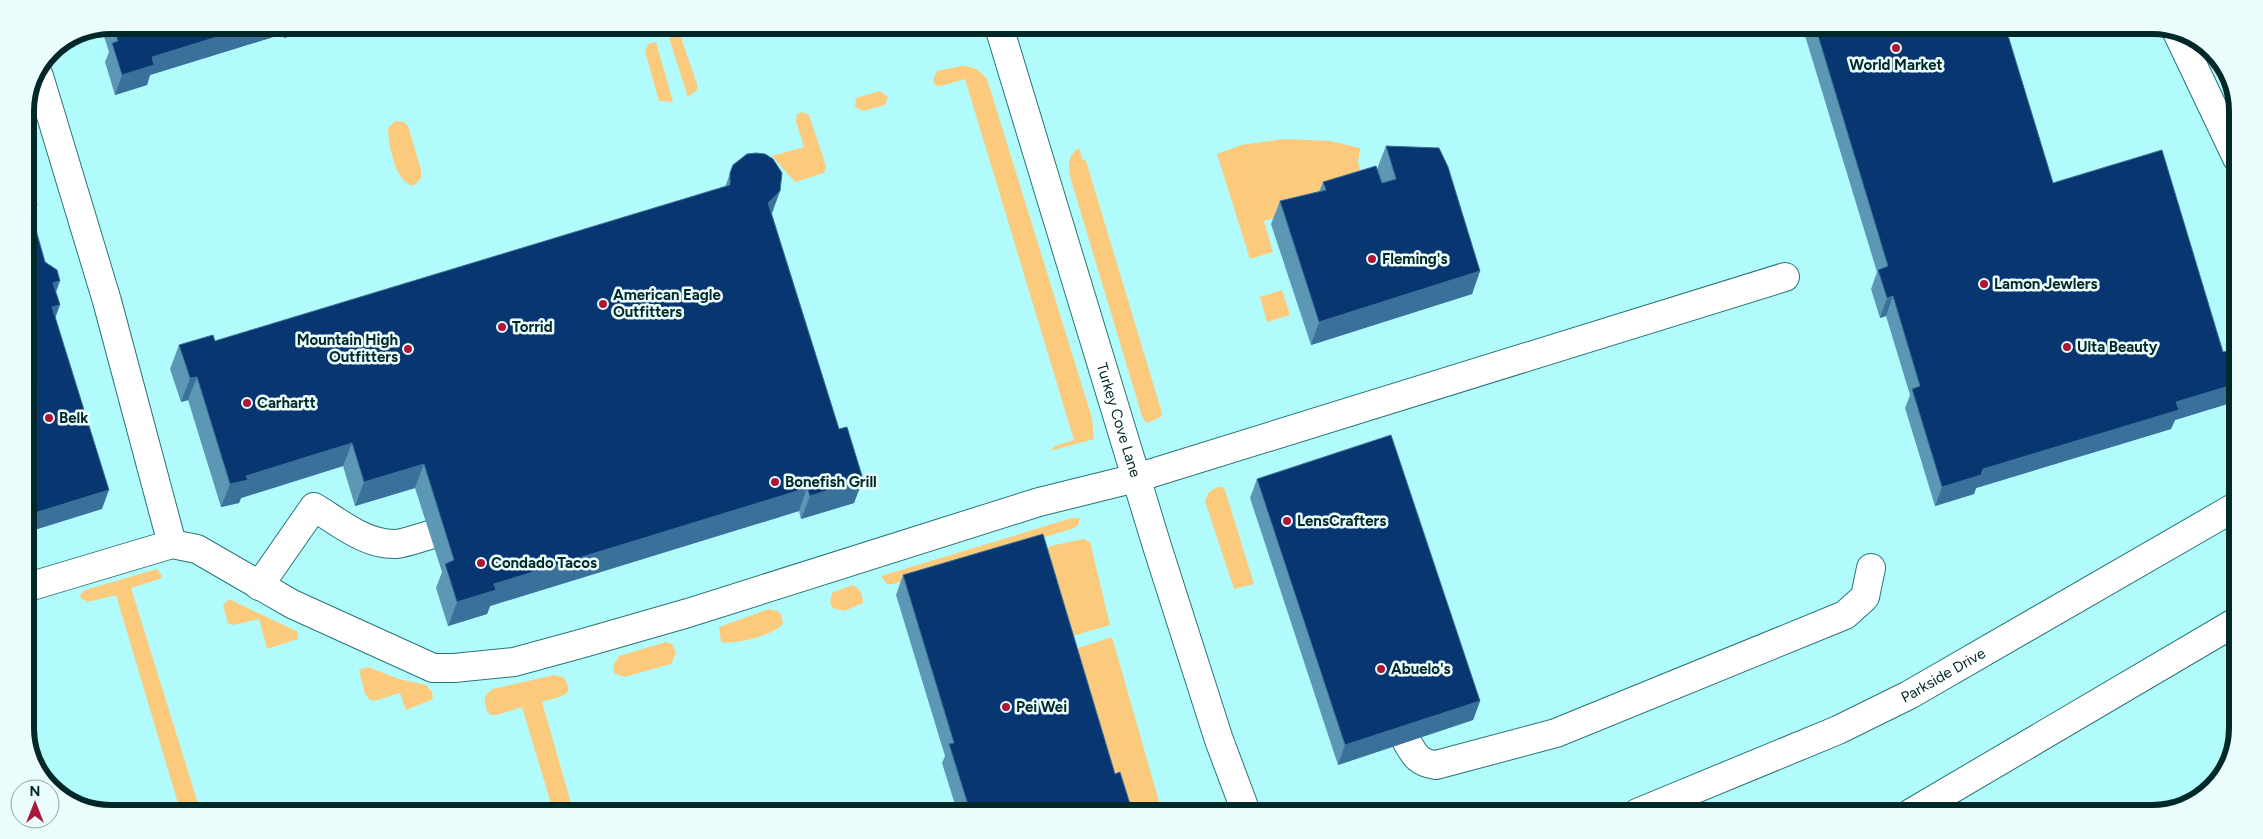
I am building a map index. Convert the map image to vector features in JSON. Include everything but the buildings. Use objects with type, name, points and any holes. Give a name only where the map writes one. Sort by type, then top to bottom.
[{"type":"street","name":"Turkey Cove Lane","points":[[1001,34],[1136,478],[1219,740],[1243,805]]},
{"type":"street","points":[[2181,40],[2229,141]]},
{"type":"street","points":[[40,82],[107,301],[172,544]]},
{"type":"street","points":[[34,585],[172,544],[196,549],[292,604],[433,668],[454,668],[514,662],[688,613],[1039,502],[1136,478],[1785,276]]},
{"type":"street","points":[[260,586],[314,508],[364,538],[380,542],[397,544],[430,535]]},
{"type":"street","name":"Parkside Drive","points":[[1656,805],[1838,730],[1909,695],[2229,510]]},
{"type":"street","points":[[1406,742],[1417,760],[1424,764],[1436,766],[1556,733],[1845,615],[1865,597],[1870,568]]},
{"type":"street","points":[[1926,805],[2229,626]]},
{"type":"shaded area","points":[[680,35],[697,84],[697,90],[688,97],[669,38]]},
{"type":"shaded area","points":[[656,42],[673,102],[659,101],[645,51],[648,44]]},
{"type":"shaded area","points":[[961,66],[976,69],[987,79],[1092,418],[1094,439],[1050,451],[1055,446],[1074,440],[965,79],[941,86],[935,85],[933,80],[937,71]]},
{"type":"shaded area","points":[[880,91],[888,97],[885,105],[863,111],[855,107],[856,98]]},
{"type":"shaded area","points":[[802,112],[809,115],[826,166],[824,173],[795,182],[772,156],[804,147],[796,121],[797,114]]},
{"type":"shaded area","points":[[395,121],[404,122],[408,126],[421,170],[421,178],[415,185],[408,184],[403,179],[394,163],[388,128]]},
{"type":"shaded area","points":[[1285,139],[1330,141],[1360,148],[1358,163],[1365,187],[1264,221],[1273,252],[1250,259],[1217,154],[1241,145]]},
{"type":"shaded area","points":[[1079,148],[1082,159],[1086,161],[1162,413],[1161,417],[1146,423],[1142,416],[1071,180],[1069,170],[1070,158]]},
{"type":"shaded area","points":[[1282,290],[1290,315],[1267,322],[1260,297]]},
{"type":"shaded area","points":[[1218,487],[1223,487],[1225,490],[1254,584],[1234,589],[1205,501],[1209,492]]},
{"type":"shaded area","points":[[1072,518],[1080,518],[1078,525],[1074,528],[893,584],[887,584],[881,576]]},
{"type":"shaded area","points":[[1084,539],[1090,542],[1110,625],[1069,637],[1046,550],[1050,546]]},
{"type":"shaded area","points":[[157,569],[162,576],[160,579],[131,588],[198,805],[179,805],[116,595],[88,602],[81,598],[80,595],[85,590]]},
{"type":"shaded area","points":[[852,585],[860,592],[863,603],[844,611],[833,608],[830,603],[832,593]]},
{"type":"shaded area","points":[[229,599],[298,632],[298,639],[267,649],[259,619],[233,625],[228,623],[223,605]]},
{"type":"shaded area","points":[[769,609],[781,614],[783,623],[779,627],[754,638],[727,643],[721,642],[719,627]]},
{"type":"shaded area","points":[[1112,637],[1160,805],[1117,805],[1066,652]]},
{"type":"shaded area","points":[[666,642],[672,644],[676,653],[671,664],[624,677],[614,673],[613,666],[619,656]]},
{"type":"shaded area","points":[[368,667],[399,679],[426,685],[432,692],[433,697],[431,700],[406,710],[400,693],[374,701],[369,699],[365,694],[359,670]]},
{"type":"shaded area","points":[[554,675],[563,677],[567,684],[567,692],[559,697],[542,702],[572,805],[551,805],[522,707],[497,715],[490,715],[486,708],[485,697],[493,689]]},
{"type":"place","name":"World Market","points":[[1896,48]]},
{"type":"place","name":"Fleming's","points":[[1372,259]]},
{"type":"place","name":"Lamon Jewlers","points":[[1984,284]]},
{"type":"place","name":"American Eagle Outfitters","points":[[603,304]]},
{"type":"place","name":"Torrid","points":[[502,327]]},
{"type":"place","name":"Ulta Beauty","points":[[2067,347]]},
{"type":"place","name":"Mountain High Outfitters","points":[[408,349]]},
{"type":"place","name":"Carhartt","points":[[247,403]]},
{"type":"place","name":"Belk","points":[[49,418]]},
{"type":"place","name":"Bonefish Grill","points":[[775,482]]},
{"type":"place","name":"LensCrafters","points":[[1287,521]]},
{"type":"place","name":"Condado Tacos","points":[[481,563]]},
{"type":"place","name":"Abuelo's","points":[[1381,669]]},
{"type":"place","name":"Pei Wei","points":[[1006,707]]}]
